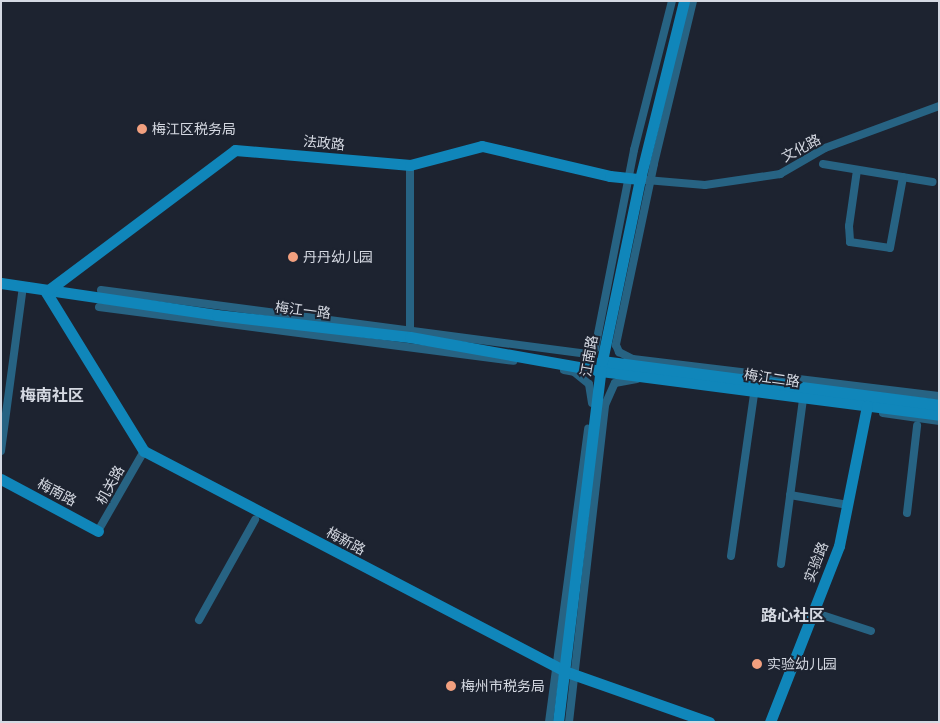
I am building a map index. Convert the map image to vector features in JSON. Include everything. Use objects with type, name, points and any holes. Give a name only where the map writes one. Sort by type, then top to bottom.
[{"type":"main road","name":"江南路","points":[[558,722],[602,366],[640,179],[684,1]]},
{"type":"main road","name":"法政路","points":[[46,292],[235,150],[410,165],[482,146],[640,179]]},
{"type":"main road","name":"梅江一路","points":[[1,284],[46,292],[410,334],[602,366]]},
{"type":"main road","points":[[46,292],[144,451]]},
{"type":"main road","name":"梅江二路","points":[[602,366],[939,405]]},
{"type":"main road","name":"梅江二路","points":[[602,366],[939,415]]},
{"type":"main road","name":"实验路","points":[[770,722],[839,546],[867,406]]},
{"type":"main road","name":"梅新路","points":[[144,451],[564,671],[709,722]]},
{"type":"main road","name":"梅南路","points":[[1,479],[98,531]]},
{"type":"street","points":[[672,1],[640,179],[616,345],[619,352],[633,359],[939,396]]},
{"type":"street","points":[[101,290],[410,334],[588,354],[595,349],[640,179],[693,1]]},
{"type":"street","name":"文化路","points":[[640,179],[705,185],[780,174],[824,148],[939,106]]},
{"type":"street","points":[[823,164],[933,182]]},
{"type":"street","points":[[410,165],[410,334]]},
{"type":"street","points":[[857,170],[848,226],[850,242],[890,248],[902,177]]},
{"type":"street","points":[[1,451],[23,287]]},
{"type":"street","points":[[99,307],[542,364],[574,372],[584,380],[593,395],[549,722]]},
{"type":"street","points":[[569,722],[605,405],[615,383],[633,378],[939,421]]},
{"type":"street","points":[[731,556],[754,394]]},
{"type":"street","points":[[781,564],[802,400]]},
{"type":"street","points":[[907,513],[917,426]]},
{"type":"street","name":"机关路","points":[[98,531],[144,451]]},
{"type":"street","points":[[790,494],[848,505]]},
{"type":"street","points":[[199,620],[255,520]]},
{"type":"street","points":[[813,612],[871,631]]},
{"type":"place","name":"梅江区税务局","points":[[142,129]]},
{"type":"place","name":"丹丹幼儿园","points":[[293,257]]},
{"type":"place","name":"实验幼儿园","points":[[757,664]]},
{"type":"place","name":"梅州市税务局","points":[[451,686]]},
{"type":"district","name":"梅南社区","points":[[52,395]]},
{"type":"district","name":"路心社区","points":[[793,615]]}]
